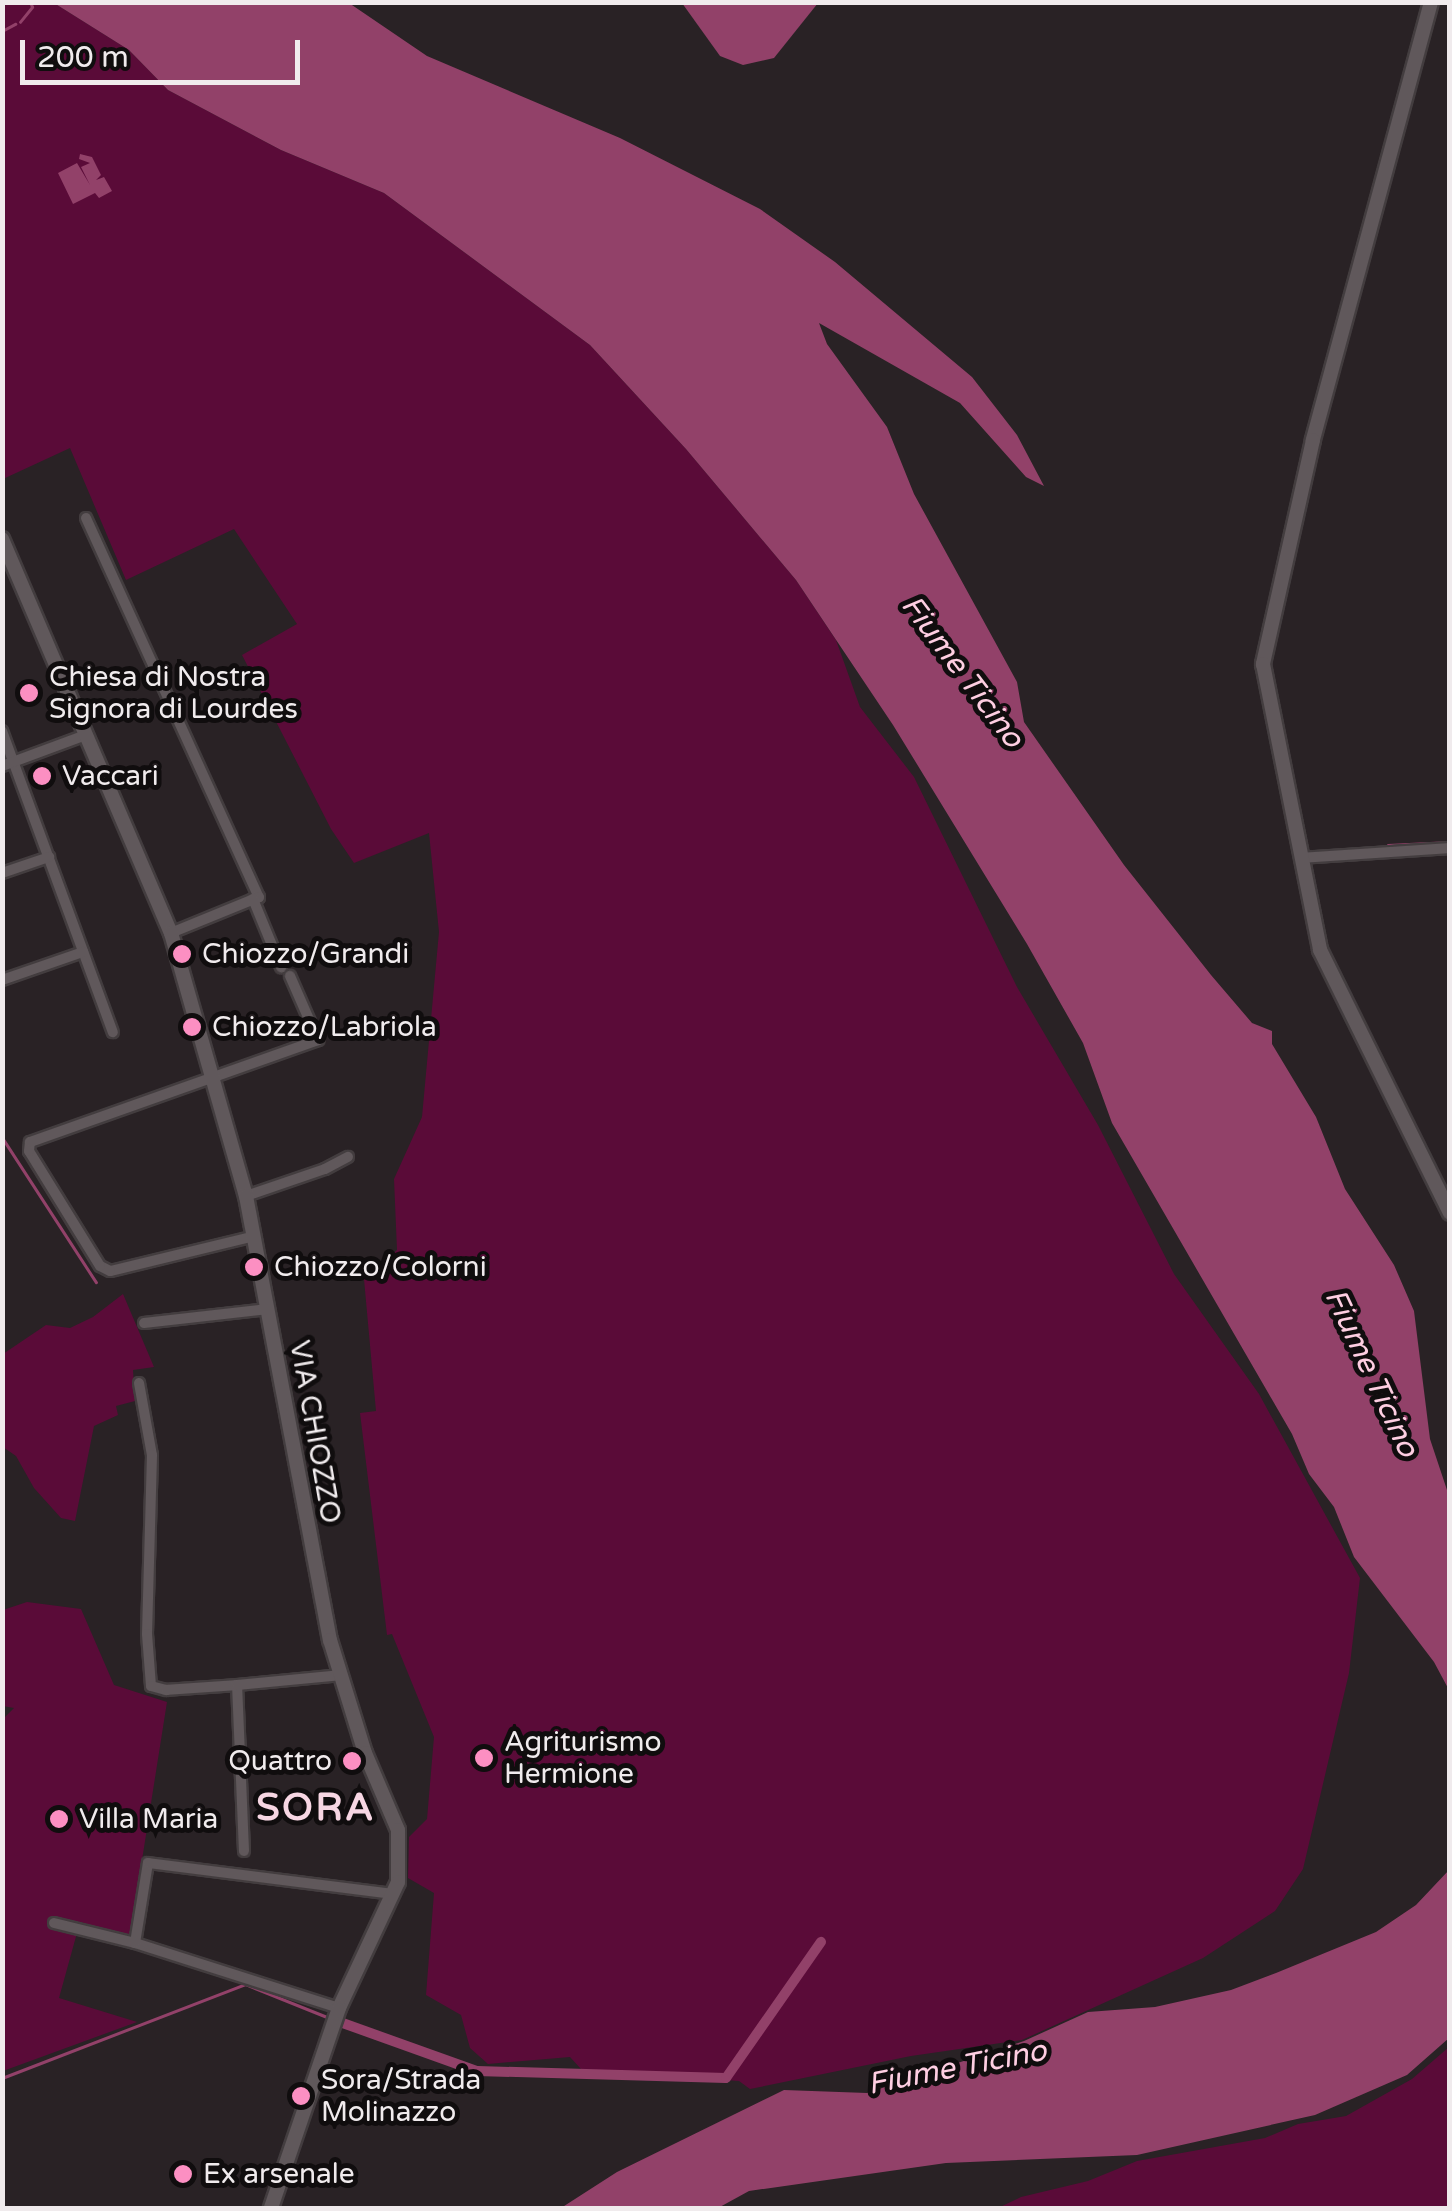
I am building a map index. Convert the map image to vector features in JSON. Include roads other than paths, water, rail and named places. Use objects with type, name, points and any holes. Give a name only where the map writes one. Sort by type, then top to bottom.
[{"type":"street","points":[[1431,2],[1313,440],[1266,640],[1265,688],[1320,950],[1450,1212]]},
{"type":"street","points":[[86,518],[258,897],[171,933]]},
{"type":"street","name":"VIA CHIOZZO","points":[[2,539],[171,933],[246,1196],[306,1528],[340,1675],[365,1753],[398,1830],[398,1882],[339,2008],[271,2208]]},
{"type":"street","points":[[2,731],[113,1032]]},
{"type":"street","points":[[2,766],[86,736]]},
{"type":"street","points":[[1300,858],[1450,848]]},
{"type":"street","points":[[2,873],[49,856]]},
{"type":"street","points":[[253,899],[280,967]]},
{"type":"street","points":[[2,980],[83,952]]},
{"type":"street","points":[[255,1236],[110,1271],[100,1266],[29,1152],[30,1142],[318,1040],[290,976]]},
{"type":"street","points":[[246,1196],[348,1157]]},
{"type":"street","points":[[144,1324],[268,1309]]},
{"type":"street","points":[[139,1384],[152,1455],[147,1634],[152,1686],[166,1690],[237,1686],[340,1675]]},
{"type":"street","points":[[237,1686],[244,1851]]},
{"type":"street","points":[[135,1942],[148,1863],[392,1894]]},
{"type":"street","points":[[54,1923],[135,1942],[339,2008]]},
{"type":"water","name":"Fiume Ticino","points":[[54,3],[349,3],[427,56],[620,138],[760,209],[835,262],[972,377],[1017,435],[1044,486],[1026,477],[960,403],[819,323],[827,344],[887,427],[914,494],[1017,682],[1024,722],[1124,865],[1211,975],[1252,1023],[1272,1031],[1272,1044],[1316,1117],[1345,1189],[1394,1265],[1414,1311],[1430,1439],[1449,1496],[1449,1690],[1434,1662],[1354,1557],[1334,1507],[1309,1474],[1292,1434],[1112,1123],[1083,1043],[1027,944],[893,725],[796,580],[686,449],[590,345],[384,193],[281,150],[168,90],[129,50]]},
{"type":"water","points":[[682,3],[818,3],[774,58],[743,65],[720,56]]},
{"type":"water","points":[[80,154],[92,157],[101,175],[96,180],[104,177],[112,191],[99,198],[95,193],[73,204],[58,173],[77,163],[90,185],[81,167],[90,163],[79,159]]},
{"type":"water","name":"Fiume Ticino","points":[[1449,1870],[1449,2038],[1407,2075],[1315,2115],[1137,2155],[946,2163],[749,2191],[718,2208],[561,2208],[617,2172],[784,2090],[867,2093],[1024,2041],[1088,2012],[1155,2007],[1231,1990],[1276,1973],[1376,1932],[1416,1905]]},
{"type":"waterway","points":[[20,22],[32,7],[30,2]]},
{"type":"waterway","points":[[2,31],[15,24]]},
{"type":"waterway","points":[[1388,845],[1450,842]]},
{"type":"waterway","points":[[2,1137],[96,1282]]},
{"type":"waterway","points":[[337,2021],[477,2071],[726,2078],[821,1942]]},
{"type":"waterway","points":[[2,2078],[245,1984],[327,2017]]},
{"type":"place","name":"Chiesa di Nostra Signora di Lourdes","points":[[29,693]]},
{"type":"place","name":"Vaccari","points":[[42,776]]},
{"type":"place","name":"Chiozzo/Grandi","points":[[182,954]]},
{"type":"place","name":"Chiozzo/Labriola","points":[[192,1027]]},
{"type":"place","name":"Chiozzo/Colorni","points":[[254,1267]]},
{"type":"place","name":"Agriturismo Hermione","points":[[484,1758]]},
{"type":"place","name":"Quattro","points":[[352,1761]]},
{"type":"place","name":"Villa Maria","points":[[59,1819]]},
{"type":"place","name":"Sora/Strada Molinazzo","points":[[301,2096]]},
{"type":"place","name":"Ex arsenale","points":[[183,2174]]},
{"type":"district","name":"SORA","points":[[316,1809]]}]
